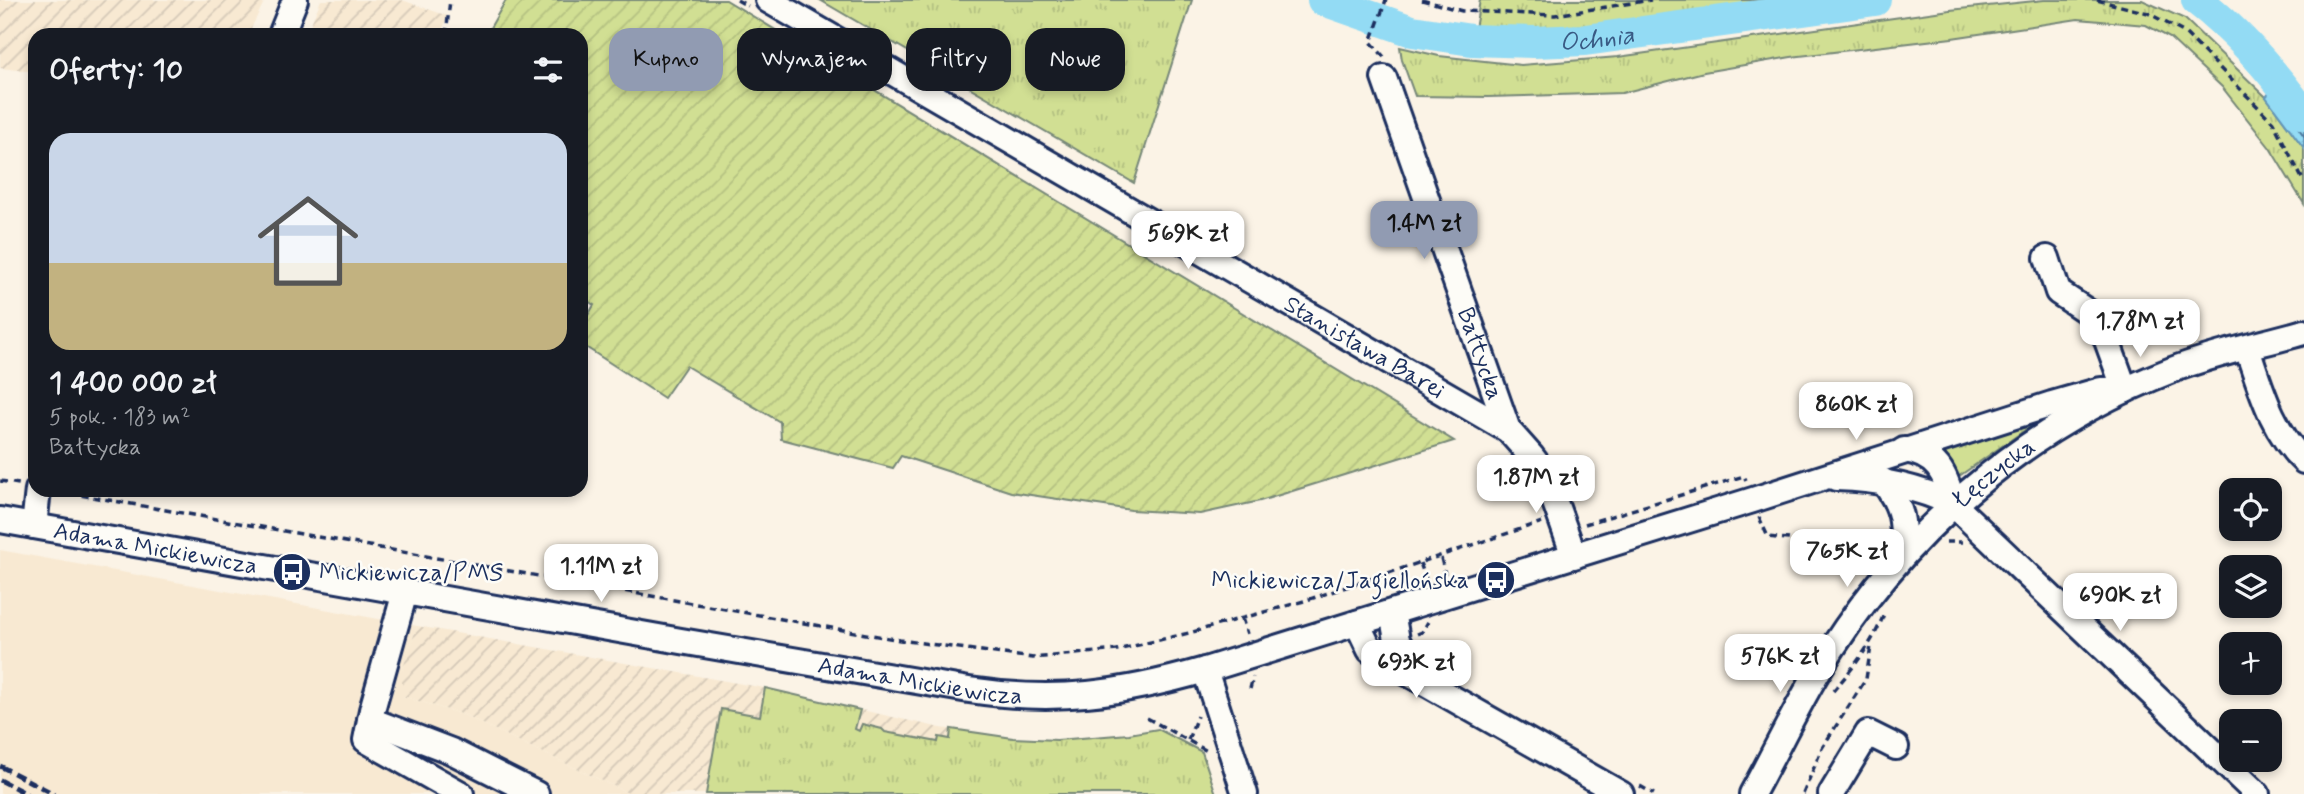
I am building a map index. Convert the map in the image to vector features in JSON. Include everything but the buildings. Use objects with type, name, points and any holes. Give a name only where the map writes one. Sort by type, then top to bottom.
[{"type":"street","name":"Stanisława Barei","points":[[768,0],[1508,430],[1545,474],[1574,556]]},
{"type":"street","points":[[284,28],[295,1]]},
{"type":"street","name":"Bałtycka","points":[[1385,69],[1508,430]]},
{"type":"street","points":[[2046,258],[2058,292],[2091,314],[2105,335],[2124,390]]},
{"type":"street","name":"Adama Mickiewicza","points":[[0,520],[681,641],[1007,695],[1059,696],[1130,689],[1205,670],[1753,500],[1904,450],[2101,390],[2124,390],[2174,369],[2304,332]]},
{"type":"street","points":[[2247,348],[2268,410],[2282,435],[2304,461]]},
{"type":"street","name":"Łęczycka","points":[[1752,794],[1817,673],[1852,621],[1899,560],[1953,504],[2002,463],[2084,410],[2124,390]]},
{"type":"street","points":[[1904,450],[1926,455],[1936,465],[1947,479],[1953,504],[1973,536],[2257,794]]},
{"type":"street","name":"Adama Mickiewicza","points":[[1822,478],[1883,481],[1911,487],[1953,504]]},
{"type":"street","points":[[1883,481],[1896,498],[1902,514],[1899,560]]},
{"type":"street","points":[[34,526],[37,497]]},
{"type":"street","points":[[405,592],[366,740],[461,794]]},
{"type":"street","points":[[1392,612],[1398,640],[1415,677]]},
{"type":"street","points":[[1357,623],[1370,650],[1388,663],[1621,794]]},
{"type":"street","points":[[1205,670],[1245,794]]},
{"type":"street","points":[[370,719],[451,751],[536,794]]},
{"type":"street","points":[[1831,794],[1868,733],[1896,747]]},
{"type":"path","points":[[447,28],[450,0]]},
{"type":"path","points":[[1385,69],[1370,42],[1386,0]]},
{"type":"path","points":[[1422,0],[1462,11],[1555,15],[1651,0]]},
{"type":"path","points":[[2097,1],[2148,13],[2185,33],[2273,122],[2304,182]]},
{"type":"path","points":[[93,497],[900,640],[1033,658],[1117,650],[1304,601],[1534,526],[1560,513],[1573,510],[1576,518],[1584,524],[1744,476],[1768,537],[1877,548],[1899,560]]},
{"type":"path","points":[[1938,548],[1957,536],[1973,536]]},
{"type":"path","points":[[1947,541],[1973,536]]},
{"type":"path","points":[[1826,698],[1853,668],[1875,636],[1888,604]]},
{"type":"path","points":[[1242,618],[1248,636]]},
{"type":"path","points":[[1803,794],[1822,748],[1866,678],[1871,646]]},
{"type":"path","points":[[1188,740],[1199,713]]},
{"type":"path","points":[[1147,718],[1212,754]]},
{"type":"shaded area","points":[[0,0],[265,0],[251,28],[28,28],[28,71],[0,68]]},
{"type":"shaded area","points":[[321,0],[402,0],[448,16],[443,28],[309,28]]},
{"type":"shaded area","points":[[0,550],[417,626],[402,671],[402,696],[464,715],[630,794],[0,794]]},
{"type":"shaded area","points":[[417,626],[765,688],[941,728],[1013,738],[1057,740],[1158,729],[1202,752],[1216,794],[630,794],[464,715],[402,696],[402,671]]},
{"type":"green space","points":[[506,0],[726,0],[772,28],[737,28],[737,91],[876,91],[1454,441],[1260,501],[1200,514],[1131,510],[1011,492],[901,456],[893,468],[781,439],[780,422],[686,366],[664,398],[588,349],[588,315],[594,305],[588,301],[588,28],[490,28]]},
{"type":"green space","points":[[820,0],[1192,0],[1134,183],[976,91],[1011,91],[1011,28],[906,28],[906,50],[892,42],[892,28],[868,28]]},
{"type":"green space","points":[[1480,0],[1803,0],[1655,21],[1621,29],[1522,35],[1475,29]]},
{"type":"green space","points":[[2044,0],[2142,0],[2185,19],[2266,97],[2304,148],[2304,204],[2270,148],[2222,87],[2170,38],[2146,25],[2078,19],[1952,38],[1791,57],[1704,72],[1622,93],[1488,97],[1415,96],[1400,47],[1439,56],[1521,65],[1618,57],[1950,10]]},
{"type":"green space","points":[[2048,414],[1955,479],[1928,451]]},
{"type":"green space","points":[[765,688],[860,710],[855,729],[859,731],[862,724],[885,732],[938,742],[939,737],[950,739],[951,729],[1013,738],[1057,740],[1158,729],[1202,752],[1216,794],[706,794],[721,709],[760,716]]},
{"type":"water","points":[[2282,77],[2292,92],[2304,97],[2304,148],[2266,97]]},
{"type":"waterway","name":"Ochnia","points":[[1323,0],[1412,31],[1471,40],[1534,42],[1585,40],[1875,0]]},
{"type":"waterway","name":"Ochnia","points":[[2197,0],[2255,53],[2304,114]]},
{"type":"railway","points":[[0,766],[54,794]]},
{"type":"railway","points":[[0,780],[27,794]]},
{"type":"place","name":"Mickiewicza/PMS","points":[[292,572]]},
{"type":"place","name":"Mickiewicza/Jagiellońska","points":[[1496,580]]}]
